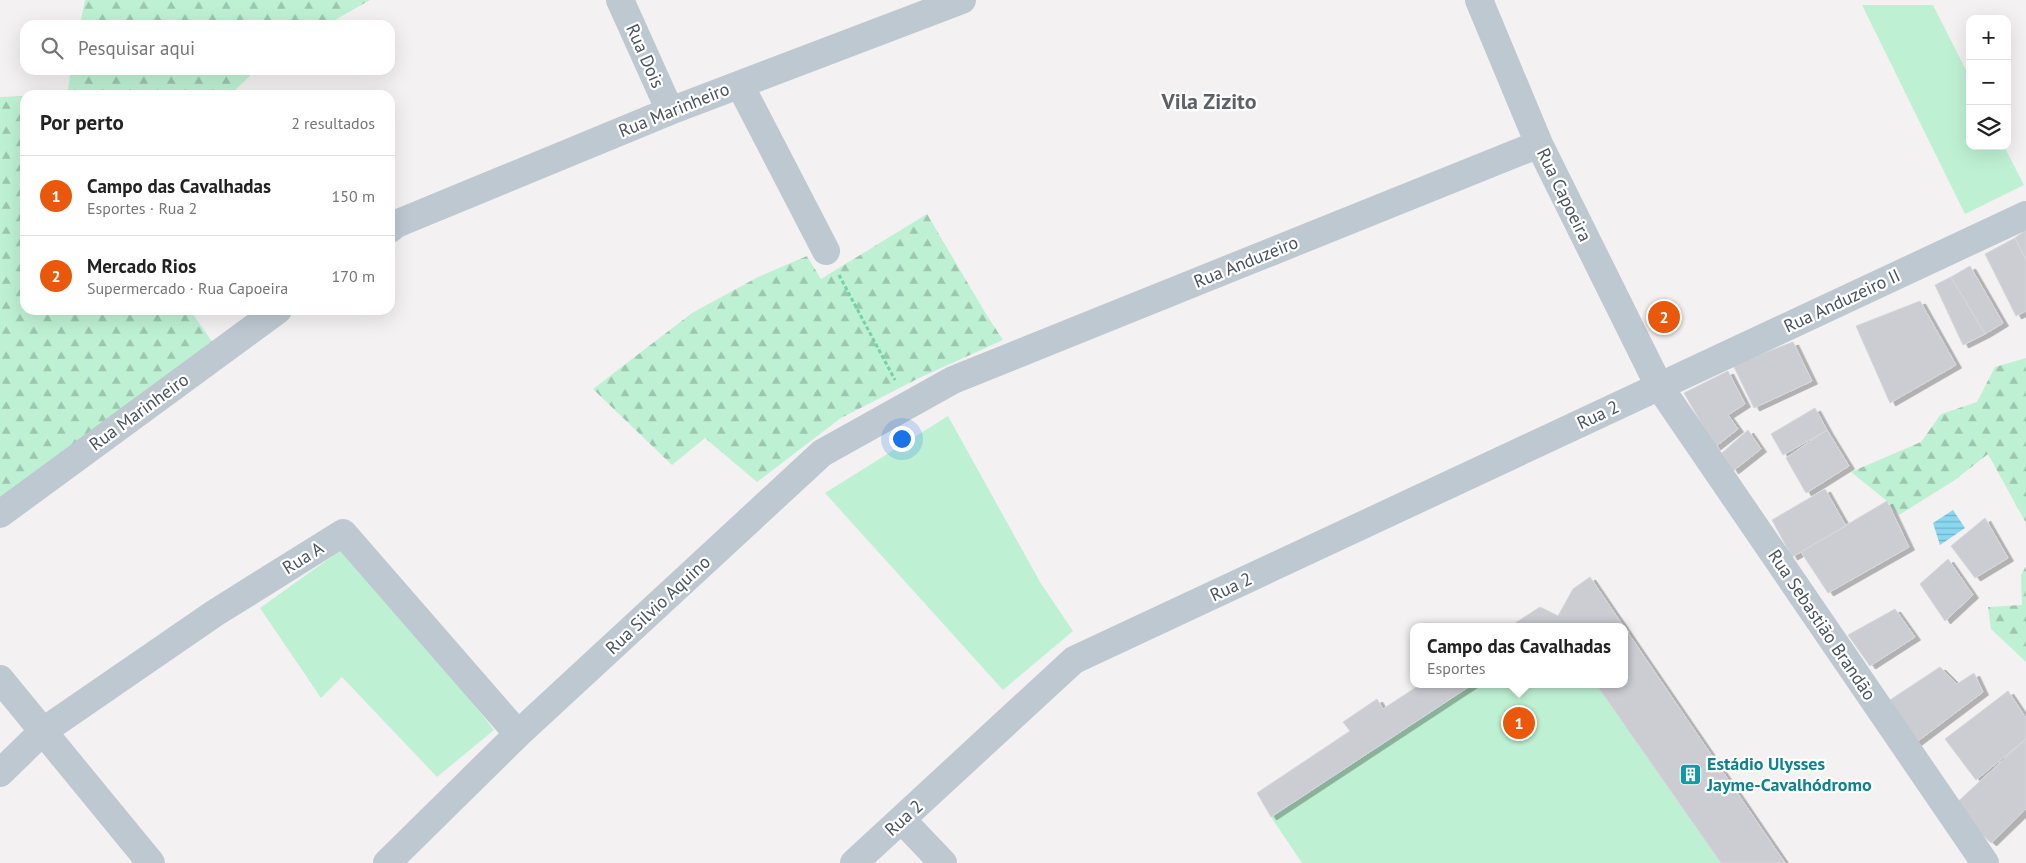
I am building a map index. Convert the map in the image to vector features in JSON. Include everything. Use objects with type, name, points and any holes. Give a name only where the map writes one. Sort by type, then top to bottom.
[{"type":"street","name":"Rua Dois","points":[[620,0],[670,111]]},
{"type":"street","name":"Rua Marinheiro","points":[[395,225],[670,111],[962,0]]},
{"type":"street","name":"Rua Capoeira","points":[[1479,0],[1539,144],[1658,386]]},
{"type":"street","points":[[740,85],[826,251]]},
{"type":"street","name":"Rua Anduzeiro","points":[[953,380],[1539,144]]},
{"type":"street","name":"Rua Anduzeiro II","points":[[1658,386],[2026,215]]},
{"type":"street","name":"Rua Marinheiro","points":[[0,514],[271,315]]},
{"type":"street","name":"Rua Silvio Aquino","points":[[387,863],[518,734],[822,453],[953,380]]},
{"type":"street","name":"Rua 2","points":[[854,863],[1074,660],[1658,386]]},
{"type":"street","name":"Rua Sebastião Brandão","points":[[1658,386],[1986,863]]},
{"type":"street","name":"Rua A","points":[[42,732],[215,613],[343,532],[518,734]]},
{"type":"street","points":[[0,679],[151,863]]},
{"type":"street","points":[[0,773],[42,732]]},
{"type":"street","points":[[902,820],[943,863]]},
{"type":"path","points":[[826,251],[908,405]]},
{"type":"green space","points":[[85,0],[370,0],[335,20],[81,20]]},
{"type":"green space","points":[[1862,5],[1933,5],[1966,70],[1966,150],[2006,150],[2024,185],[1965,214]]},
{"type":"green space","points":[[70,75],[251,75],[235,90],[68,90]]},
{"type":"green space","points":[[20,96],[20,315],[193,315],[213,343],[0,501],[0,97]]},
{"type":"green space","points":[[927,214],[1003,340],[919,378],[841,418],[757,482],[705,438],[672,465],[593,389],[692,313],[758,277],[807,256],[821,279]]},
{"type":"green space","points":[[2026,358],[2026,523],[1988,454],[1955,480],[1899,515],[1887,501],[1851,472],[1921,442],[1941,414],[1977,402],[1995,367]]},
{"type":"green space","points":[[948,416],[1040,582],[1073,631],[1003,690],[825,493]]},
{"type":"green space","points":[[341,550],[458,684],[494,730],[437,777],[342,677],[321,698],[260,608]]},
{"type":"green space","points":[[2026,566],[2026,662],[1991,629],[1988,607],[2022,605],[2021,575]]},
{"type":"green space","points":[[1467,688],[1599,688],[1721,863],[1302,863],[1271,817]]},
{"type":"water","points":[[1953,510],[1965,528],[1940,545],[1933,523]]},
{"type":"building","points":[[2026,230],[2026,260],[2015,238]]},
{"type":"building","points":[[2015,238],[2026,260],[2026,311],[2016,316],[1985,254]]},
{"type":"building","points":[[1970,266],[2003,323],[1985,334],[1951,277]]},
{"type":"building","points":[[1951,277],[1985,334],[1963,345],[1935,285]]},
{"type":"building","points":[[1920,301],[1956,365],[1890,403],[1856,326]]},
{"type":"building","points":[[1793,342],[1812,381],[1754,408],[1733,365]]},
{"type":"building","points":[[1728,371],[1745,404],[1728,415],[1738,429],[1715,447],[1684,393]]},
{"type":"building","points":[[1815,408],[1827,430],[1783,455],[1771,434]]},
{"type":"building","points":[[1748,430],[1761,449],[1733,471],[1722,453]]},
{"type":"building","points":[[1827,430],[1849,466],[1806,493],[1786,458]]},
{"type":"building","points":[[1825,489],[1846,526],[1792,557],[1772,520]]},
{"type":"building","points":[[1887,501],[1909,547],[1828,593],[1801,552]]},
{"type":"building","points":[[1985,518],[2008,558],[1975,578],[1951,546]]},
{"type":"building","points":[[1948,559],[1973,595],[1945,621],[1920,584]]},
{"type":"building","points":[[1590,577],[1621,623],[1515,623],[1540,607],[1558,616],[1573,589]]},
{"type":"building","points":[[1895,609],[1915,637],[1870,666],[1848,635]]},
{"type":"building","name":"Estádio Ulysses Jayme-Cavalhódromo","points":[[1628,633],[1785,863],[1721,863],[1599,688],[1628,688]]},
{"type":"building","points":[[1940,667],[1957,684],[1974,673],[1983,692],[1914,744],[1890,700]]},
{"type":"building","points":[[1415,688],[1467,688],[1271,817],[1257,793],[1350,731],[1343,722],[1377,699],[1383,709]]},
{"type":"building","points":[[2008,691],[2026,718],[2026,739],[1976,780],[1945,739]]},
{"type":"building","points":[[2026,739],[2026,809],[1991,843],[1952,807]]},
{"type":"place","name":"Mercado Rios","points":[[1664,317]]},
{"type":"place","name":"Campo das Cavalhadas","points":[[1519,723]]},
{"type":"place","name":"Estádio Ulysses Jayme-Cavalhódromo","points":[[1691,774]]},
{"type":"district","name":"Vila Zizito","points":[[1209,101]]}]
